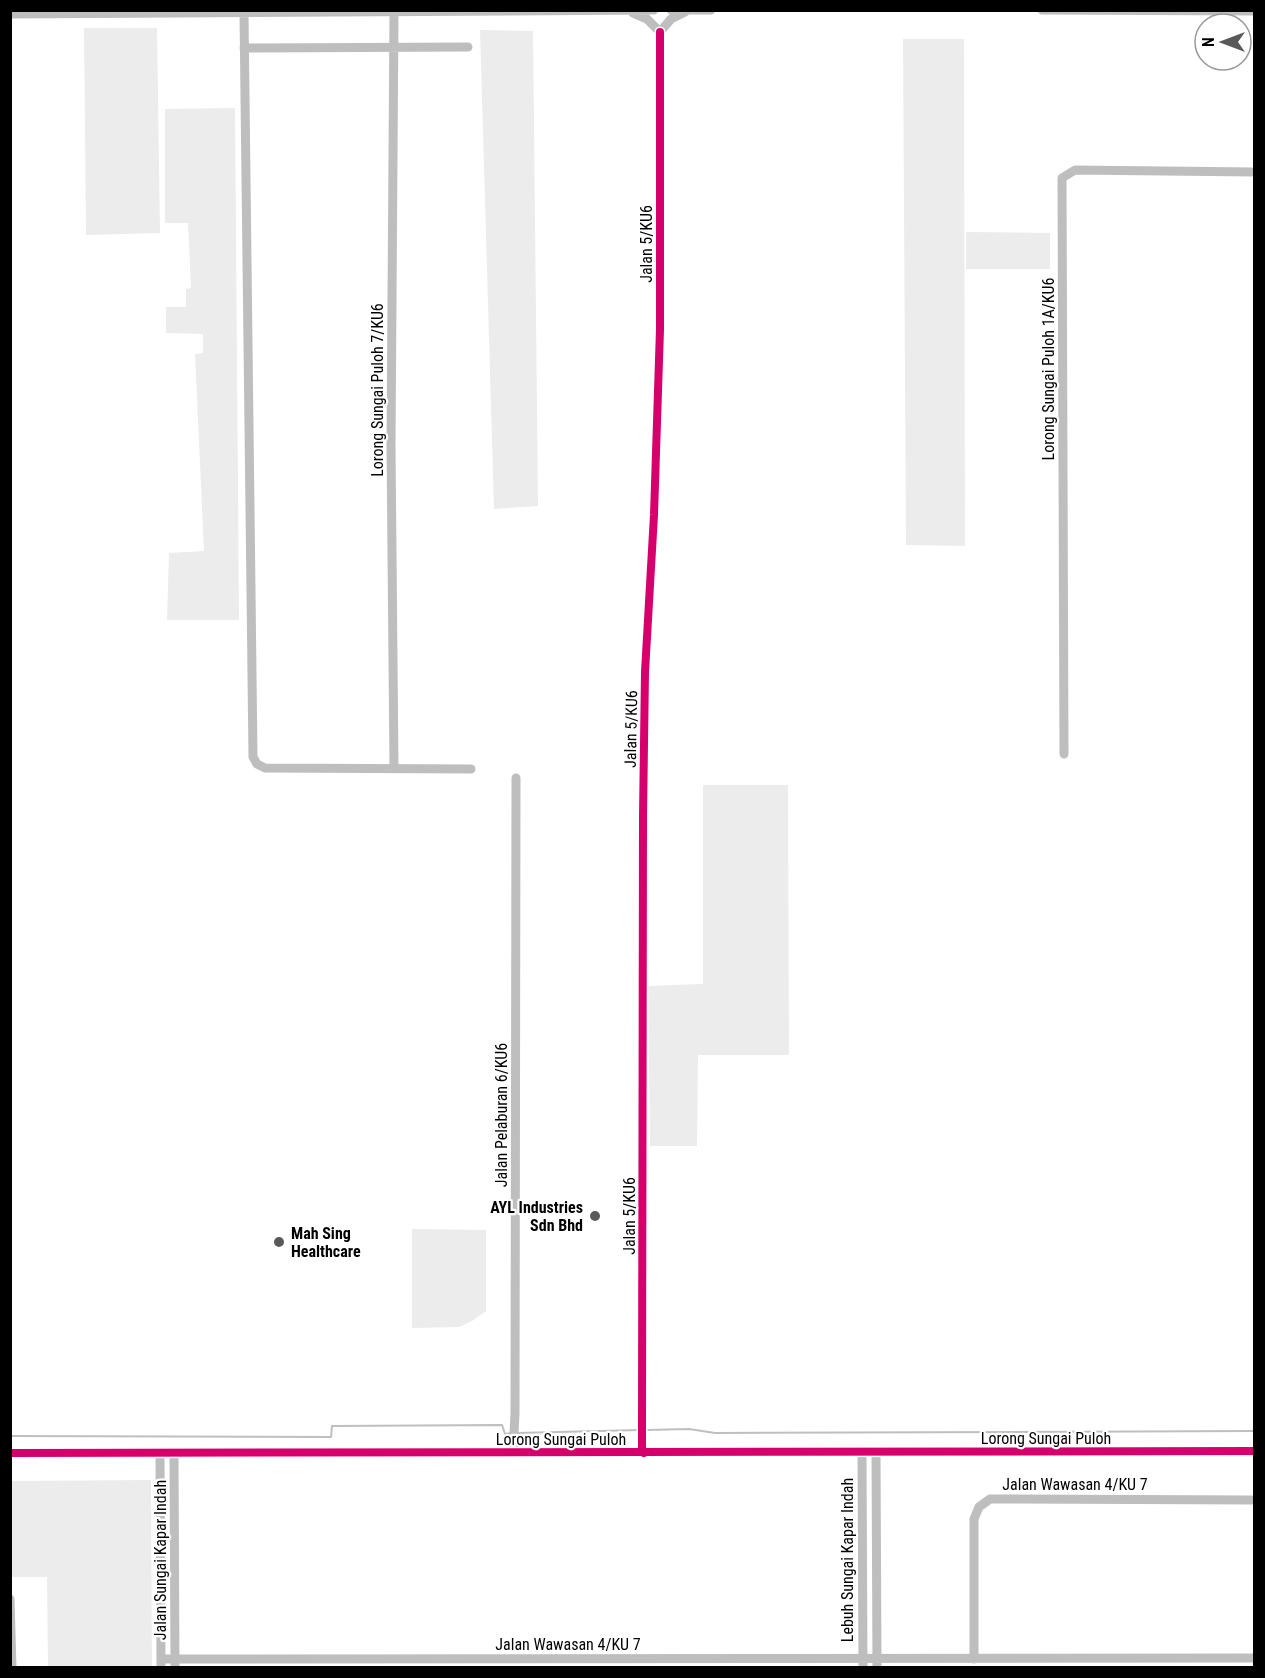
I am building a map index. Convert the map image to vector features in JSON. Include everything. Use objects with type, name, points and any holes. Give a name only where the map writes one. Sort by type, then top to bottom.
[{"type":"street","points":[[10,14],[654,10]]},
{"type":"street","points":[[671,10],[711,10]]},
{"type":"street","points":[[1042,10],[1254,11]]},
{"type":"street","points":[[625,11],[647,19],[660,32],[671,19],[688,11]]},
{"type":"street","name":"Lorong Sungai Puloh 7/KU6","points":[[394,12],[391,446],[394,768]]},
{"type":"street","points":[[244,13],[254,757],[257,764],[265,768],[471,769]]},
{"type":"street","name":"Jalan 5/KU6","points":[[643,1450],[643,827],[645,672],[654,515],[660,329],[660,32]]},
{"type":"street","points":[[244,48],[468,47]]},
{"type":"street","name":"Lorong Sungai Puloh 1A/KU6","points":[[1064,754],[1062,178],[1075,170],[1254,172]]},
{"type":"street","name":"Jalan Pelaburan 6/KU6","points":[[513,1453],[515,1425],[516,778]]},
{"type":"street","name":"Lorong Sungai Puloh","points":[[10,1453],[513,1453],[643,1450],[1254,1451]]},
{"type":"street","name":"Lebuh Sungai Kapar Indah","points":[[862,1452],[863,1663]]},
{"type":"street","name":"Lebuh Sungai Kapar Indah","points":[[876,1452],[877,1663]]},
{"type":"street","name":"Jalan Sungai Kapar Indah","points":[[160,1453],[161,1663]]},
{"type":"street","name":"Jalan Sungai Kapar Indah","points":[[174,1453],[175,1663]]},
{"type":"street","name":"Jalan Wawasan 4/KU 7","points":[[975,1659],[975,1519],[979,1507],[990,1499],[1254,1500]]},
{"type":"street","points":[[10,1599],[12,1668]]},
{"type":"street","name":"Jalan Wawasan 4/KU 7","points":[[161,1663],[752,1658],[863,1663],[975,1659],[1225,1663],[1254,1658]]},
{"type":"shaded area","points":[[84,28],[157,28],[160,233],[86,235]]},
{"type":"shaded area","points":[[480,30],[533,31],[538,506],[494,509]]},
{"type":"shaded area","points":[[903,39],[964,39],[965,546],[906,545]]},
{"type":"shaded area","points":[[235,108],[239,620],[167,620],[169,553],[204,551],[195,354],[203,353],[203,334],[166,333],[166,307],[186,307],[186,289],[191,288],[188,223],[165,223],[165,109]]},
{"type":"shaded area","points":[[966,232],[1050,233],[1050,269],[966,269]]},
{"type":"shaded area","points":[[703,785],[788,785],[789,1055],[698,1055],[697,1146],[650,1146],[648,986],[703,984]]},
{"type":"shaded area","points":[[412,1229],[486,1230],[486,1311],[459,1327],[412,1328]]},
{"type":"shaded area","points":[[151,1480],[152,1667],[48,1667],[47,1577],[11,1577],[11,1481]]},
{"type":"waterway","points":[[10,1436],[331,1437],[332,1426],[502,1425],[505,1434],[511,1433]]},
{"type":"waterway","points":[[646,1430],[689,1429],[715,1433],[1254,1431]]},
{"type":"waterway","points":[[517,1433],[640,1430]]},
{"type":"cycle path","points":[[644,1453],[642,1448],[643,816],[645,672],[654,515],[660,329],[660,32]]},
{"type":"cycle path","points":[[10,1453],[1254,1451]]},
{"type":"place","name":"AYL Industries Sdn Bhd","points":[[595,1216]]},
{"type":"place","name":"Mah Sing Healthcare","points":[[279,1242]]}]
